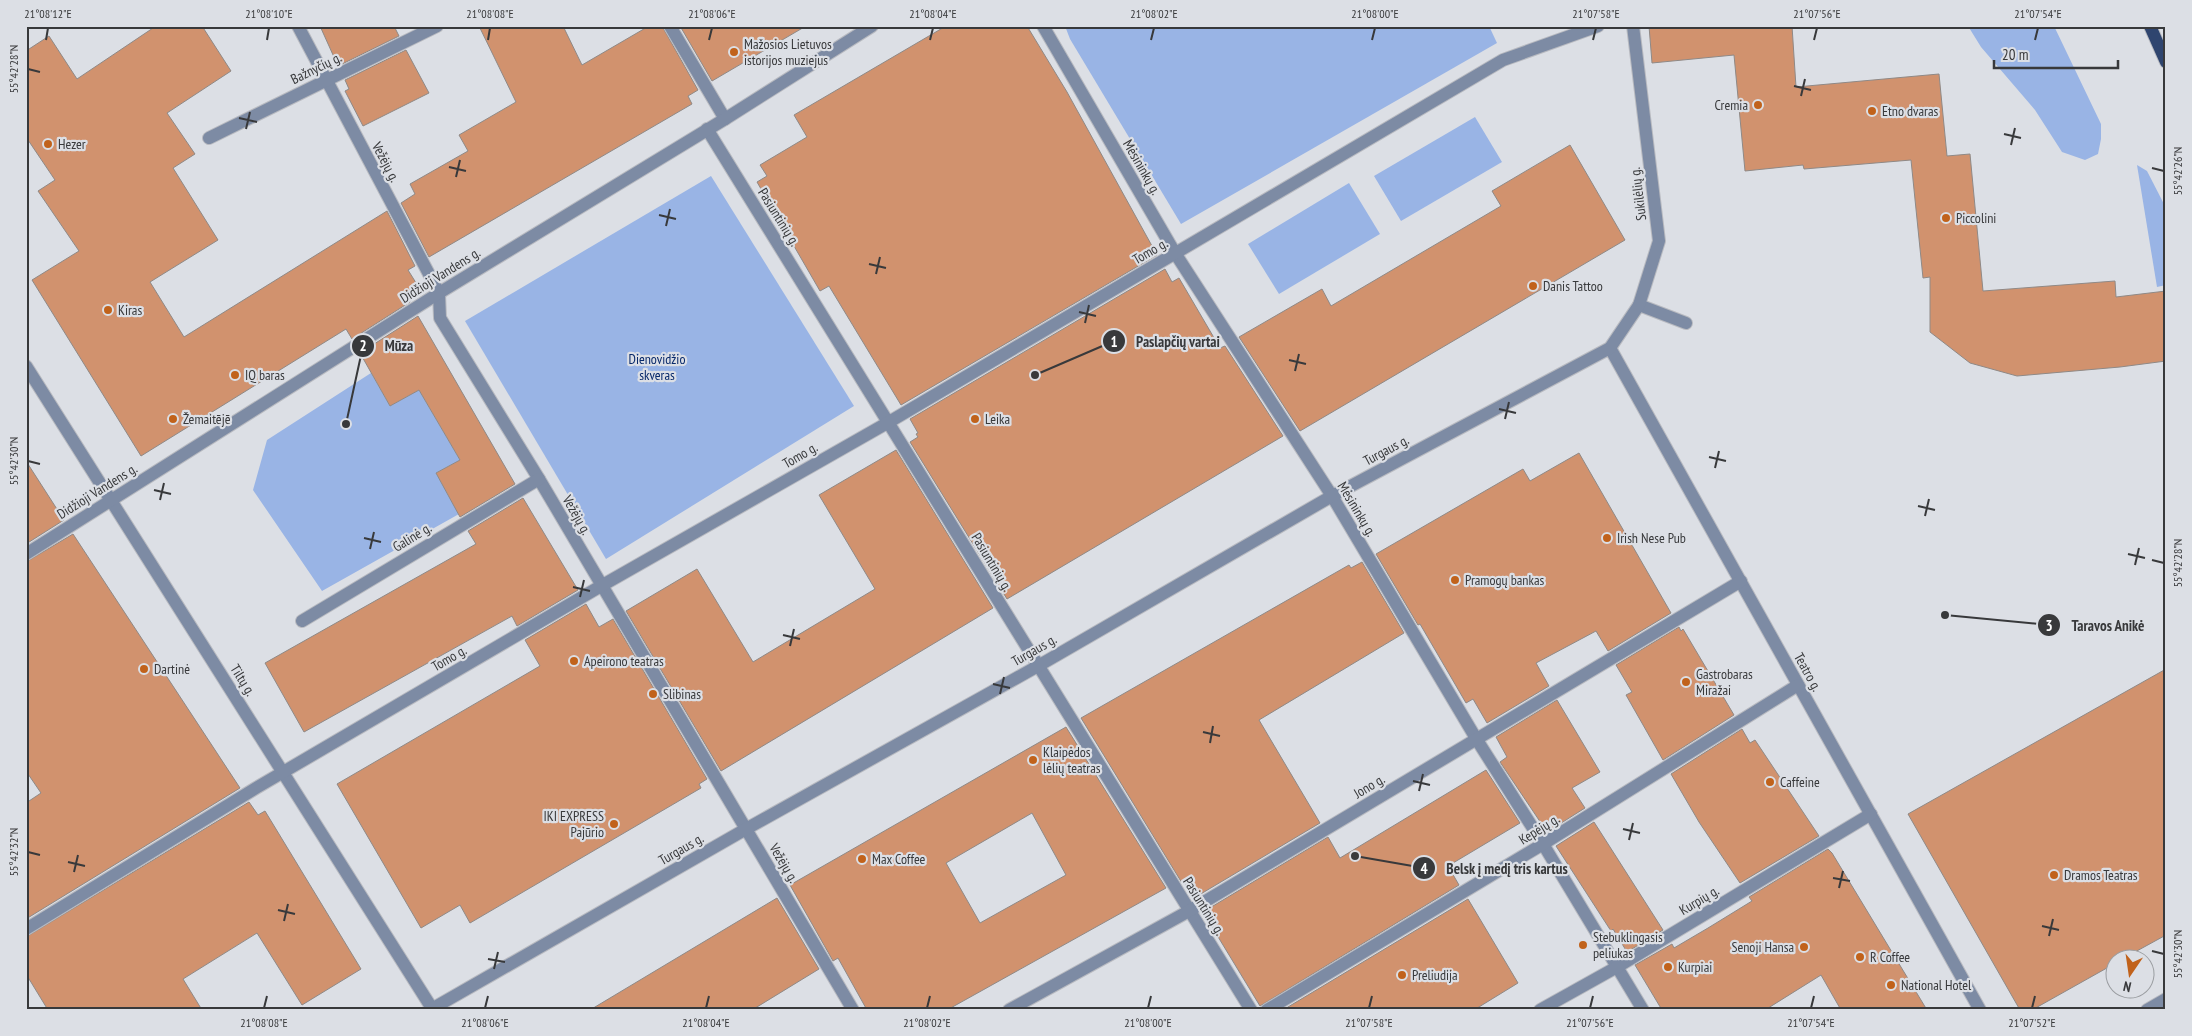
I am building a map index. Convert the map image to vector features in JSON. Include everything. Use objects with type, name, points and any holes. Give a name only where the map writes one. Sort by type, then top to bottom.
[{"type":"main road","points":[[2150,26],[2166,62]]},
{"type":"street","name":"Vežėjų g.","points":[[298,26],[439,293],[440,318],[539,479],[853,1010]]},
{"type":"street","name":"Bažnyčių g.","points":[[209,138],[437,26]]},
{"type":"street","points":[[670,26],[726,118]]},
{"type":"street","name":"Didžioji Vandens g.","points":[[26,554],[439,293],[726,118],[872,26]]},
{"type":"street","name":"Mėsininkų g.","points":[[1043,26],[1175,253],[1332,496],[1477,740],[1543,844],[1643,1010]]},
{"type":"street","name":"Tomo g.","points":[[26,930],[283,772],[601,586],[889,422],[1503,60],[1598,26]]},
{"type":"street","name":"Sukilėlių g.","points":[[1632,26],[1658,241],[1639,305]]},
{"type":"street","name":"Pasiuntinių g.","points":[[707,129],[1251,1010]]},
{"type":"street","points":[[1639,305],[1686,323]]},
{"type":"street","name":"Turgaus g.","points":[[432,1009],[746,829],[1038,666],[1332,496],[1610,348],[1639,305]]},
{"type":"street","name":"Teatro g.","points":[[1610,348],[1980,1010]]},
{"type":"street","name":"Tiltų g.","points":[[26,366],[432,1009]]},
{"type":"street","name":"Galinė g.","points":[[302,621],[539,479]]},
{"type":"street","name":"Jono g.","points":[[1009,1010],[1189,911],[1741,581]]},
{"type":"street","name":"Kepėjų g.","points":[[1267,1010],[1543,844],[1798,685]]},
{"type":"street","name":"Kurpių g.","points":[[1540,1010],[1617,967],[1871,814]]},
{"type":"street","points":[[2147,1010],[2166,999]]},
{"type":"green space","points":[[1065,26],[1489,26],[1497,43],[1181,224],[1070,39]]},
{"type":"green space","points":[[1968,26],[2054,26],[2101,124],[2098,154],[2085,160],[2062,152],[2035,110],[1981,47]]},
{"type":"green space","points":[[1475,117],[1502,162],[1401,221],[1374,176]]},
{"type":"green space","points":[[2137,165],[2147,171],[2166,208],[2166,285],[2157,287]]},
{"type":"green space","name":"Dienovidžio skveras","points":[[711,176],[854,406],[606,559],[465,321]]},
{"type":"green space","points":[[1349,183],[1380,234],[1279,294],[1248,244]]},
{"type":"green space","points":[[371,373],[390,406],[419,390],[460,460],[436,473],[459,514],[322,591],[253,490],[267,440]]},
{"type":"building","points":[[156,26],[202,26],[231,71],[167,113],[195,154],[173,168],[218,240],[150,282],[184,337],[387,211],[415,266],[408,270],[418,286],[405,294],[410,302],[352,339],[346,329],[141,456],[32,280],[79,251],[38,191],[55,180],[26,137],[26,51],[49,36],[77,79]]},
{"type":"building","points":[[320,26],[394,26],[399,36],[338,66]]},
{"type":"building","points":[[479,26],[563,26],[582,65],[649,26],[662,26],[698,90],[688,96],[692,104],[429,257],[401,203],[415,194],[410,184],[468,151],[459,135],[516,102]]},
{"type":"building","name":"Mažosios Lietuvos istorijos muziejus","points":[[680,26],[806,26],[712,81]]},
{"type":"building","points":[[946,26],[1027,26],[1067,92],[1157,255],[901,405],[829,286],[820,291],[757,182],[767,176],[760,165],[807,137],[794,115]]},
{"type":"building","points":[[1649,26],[1792,26],[1796,87],[1939,74],[1947,156],[1970,154],[1983,291],[2115,281],[2116,297],[2166,291],[2166,361],[2017,376],[1970,363],[1930,332],[1930,277],[1923,278],[1911,160],[1804,169],[1803,165],[1745,171],[1734,55],[1652,63]]},
{"type":"building","points":[[406,50],[429,93],[363,126],[345,91],[349,89],[345,80]]},
{"type":"building","points":[[1570,145],[1625,240],[1300,431],[1239,337],[1322,289],[1331,306],[1501,206],[1492,191]]},
{"type":"building","points":[[1165,269],[1172,282],[1179,278],[1220,348],[1225,346],[1283,436],[1007,599],[910,442],[918,437],[916,434],[918,433],[910,419]]},
{"type":"building","points":[[418,316],[515,484],[460,517],[436,473],[460,460],[419,390],[390,406],[360,353]]},
{"type":"building","points":[[896,450],[993,608],[721,771],[626,611],[697,569],[753,662],[875,589],[819,495]]},
{"type":"building","name":"Pramogų bankas","points":[[1579,453],[1671,613],[1608,651],[1596,631],[1536,663],[1549,686],[1487,723],[1473,699],[1466,703],[1376,554],[1523,469],[1530,481]]},
{"type":"building","points":[[26,461],[64,520],[26,544]]},
{"type":"building","points":[[523,498],[578,590],[517,626],[512,616],[304,732],[265,663],[476,544],[468,531]]},
{"type":"building","points":[[73,534],[240,788],[26,919],[26,803],[41,793],[26,771],[26,562]]},
{"type":"building","points":[[1362,562],[1404,633],[1259,720],[1320,823],[1194,898],[1184,882],[1182,883],[1081,718],[1349,565],[1351,568]]},
{"type":"building","points":[[586,604],[599,627],[613,619],[707,779],[699,784],[701,788],[470,923],[460,905],[421,928],[337,784],[540,666],[525,640]]},
{"type":"building","points":[[1679,627],[1681,631],[1683,629],[1734,715],[1663,760],[1626,695],[1632,692],[1616,665]]},
{"type":"building","name":"Dramos Teatras","points":[[2166,669],[2166,935],[2142,948],[2104,948],[2104,970],[2032,1010],[2020,1010],[1908,814]]},
{"type":"building","points":[[1557,700],[1600,772],[1572,788],[1585,808],[1547,832],[1500,762],[1507,757],[1496,737]]},
{"type":"building","points":[[1066,727],[1166,888],[947,1010],[867,1010],[838,958],[833,961],[790,885]],"holes":[[[1032,813],[1066,875],[980,923],[946,863]]]},
{"type":"building","points":[[1742,729],[1750,743],[1755,740],[1819,836],[1740,883],[1699,822],[1671,774]]},
{"type":"building","points":[[1486,770],[1520,823],[1448,866],[1459,885],[1260,1006],[1203,912],[1328,837],[1340,858]]},
{"type":"building","points":[[249,802],[258,815],[265,811],[361,969],[302,1005],[257,933],[183,979],[202,1010],[48,1010],[26,974],[26,937]]},
{"type":"building","points":[[1594,822],[1663,930],[1627,952],[1613,929],[1611,931],[1556,846]]},
{"type":"building","name":"Senoji Hansa","points":[[1828,849],[1927,1010],[1841,1010],[1821,975],[1765,1010],[1662,1010],[1635,965],[1672,944],[1674,948],[1708,928],[1752,901],[1749,897]]},
{"type":"building","points":[[777,898],[819,969],[752,1010],[590,1010]]},
{"type":"building","points":[[1468,899],[1518,983],[1474,1010],[1283,1010]]},
{"type":"place","name":"Mažosios Lietuvos istorijos muziejus","points":[[734,52]]},
{"type":"place","name":"Cremia","points":[[1758,105]]},
{"type":"place","name":"Etno dvaras","points":[[1872,111]]},
{"type":"place","name":"Hezer","points":[[48,144]]},
{"type":"place","name":"Piccolini","points":[[1946,218]]},
{"type":"place","name":"Danis Tattoo","points":[[1533,286]]},
{"type":"place","name":"Kiras","points":[[108,310]]},
{"type":"place","name":"IQ baras","points":[[235,375]]},
{"type":"place","name":"Paslapčių vartai","points":[[1035,375]]},
{"type":"place","name":"Žemaitējē","points":[[173,419]]},
{"type":"place","name":"Leika","points":[[975,419]]},
{"type":"place","name":"Mūza","points":[[346,424]]},
{"type":"place","name":"Irish Nese Pub","points":[[1607,538]]},
{"type":"place","name":"Pramogų bankas","points":[[1455,580]]},
{"type":"place","name":"Taravos Anikė","points":[[1945,615]]},
{"type":"place","name":"Apeirono teatras","points":[[574,661]]},
{"type":"place","name":"Dartinė","points":[[144,669]]},
{"type":"place","name":"Gastrobaras Miražai","points":[[1686,682]]},
{"type":"place","name":"Slibinas","points":[[653,694]]},
{"type":"place","name":"Klaipėdos lėlių teatras","points":[[1033,760]]},
{"type":"place","name":"Caffeine","points":[[1770,782]]},
{"type":"place","name":"IKI EXPRESS Pajūrio","points":[[614,824]]},
{"type":"place","name":"Belsk į medį tris kartus","points":[[1355,856]]},
{"type":"place","name":"Max Coffee","points":[[862,859]]},
{"type":"place","name":"Dramos Teatras","points":[[2054,875]]},
{"type":"place","name":"Stebuklingasis peliukas","points":[[1583,945]]},
{"type":"place","name":"Senoji Hansa","points":[[1804,947]]},
{"type":"place","name":"R Coffee","points":[[1860,957]]},
{"type":"place","name":"Kurpiai","points":[[1668,967]]},
{"type":"place","name":"Preliudija","points":[[1402,975]]},
{"type":"place","name":"National Hotel","points":[[1891,985]]}]
